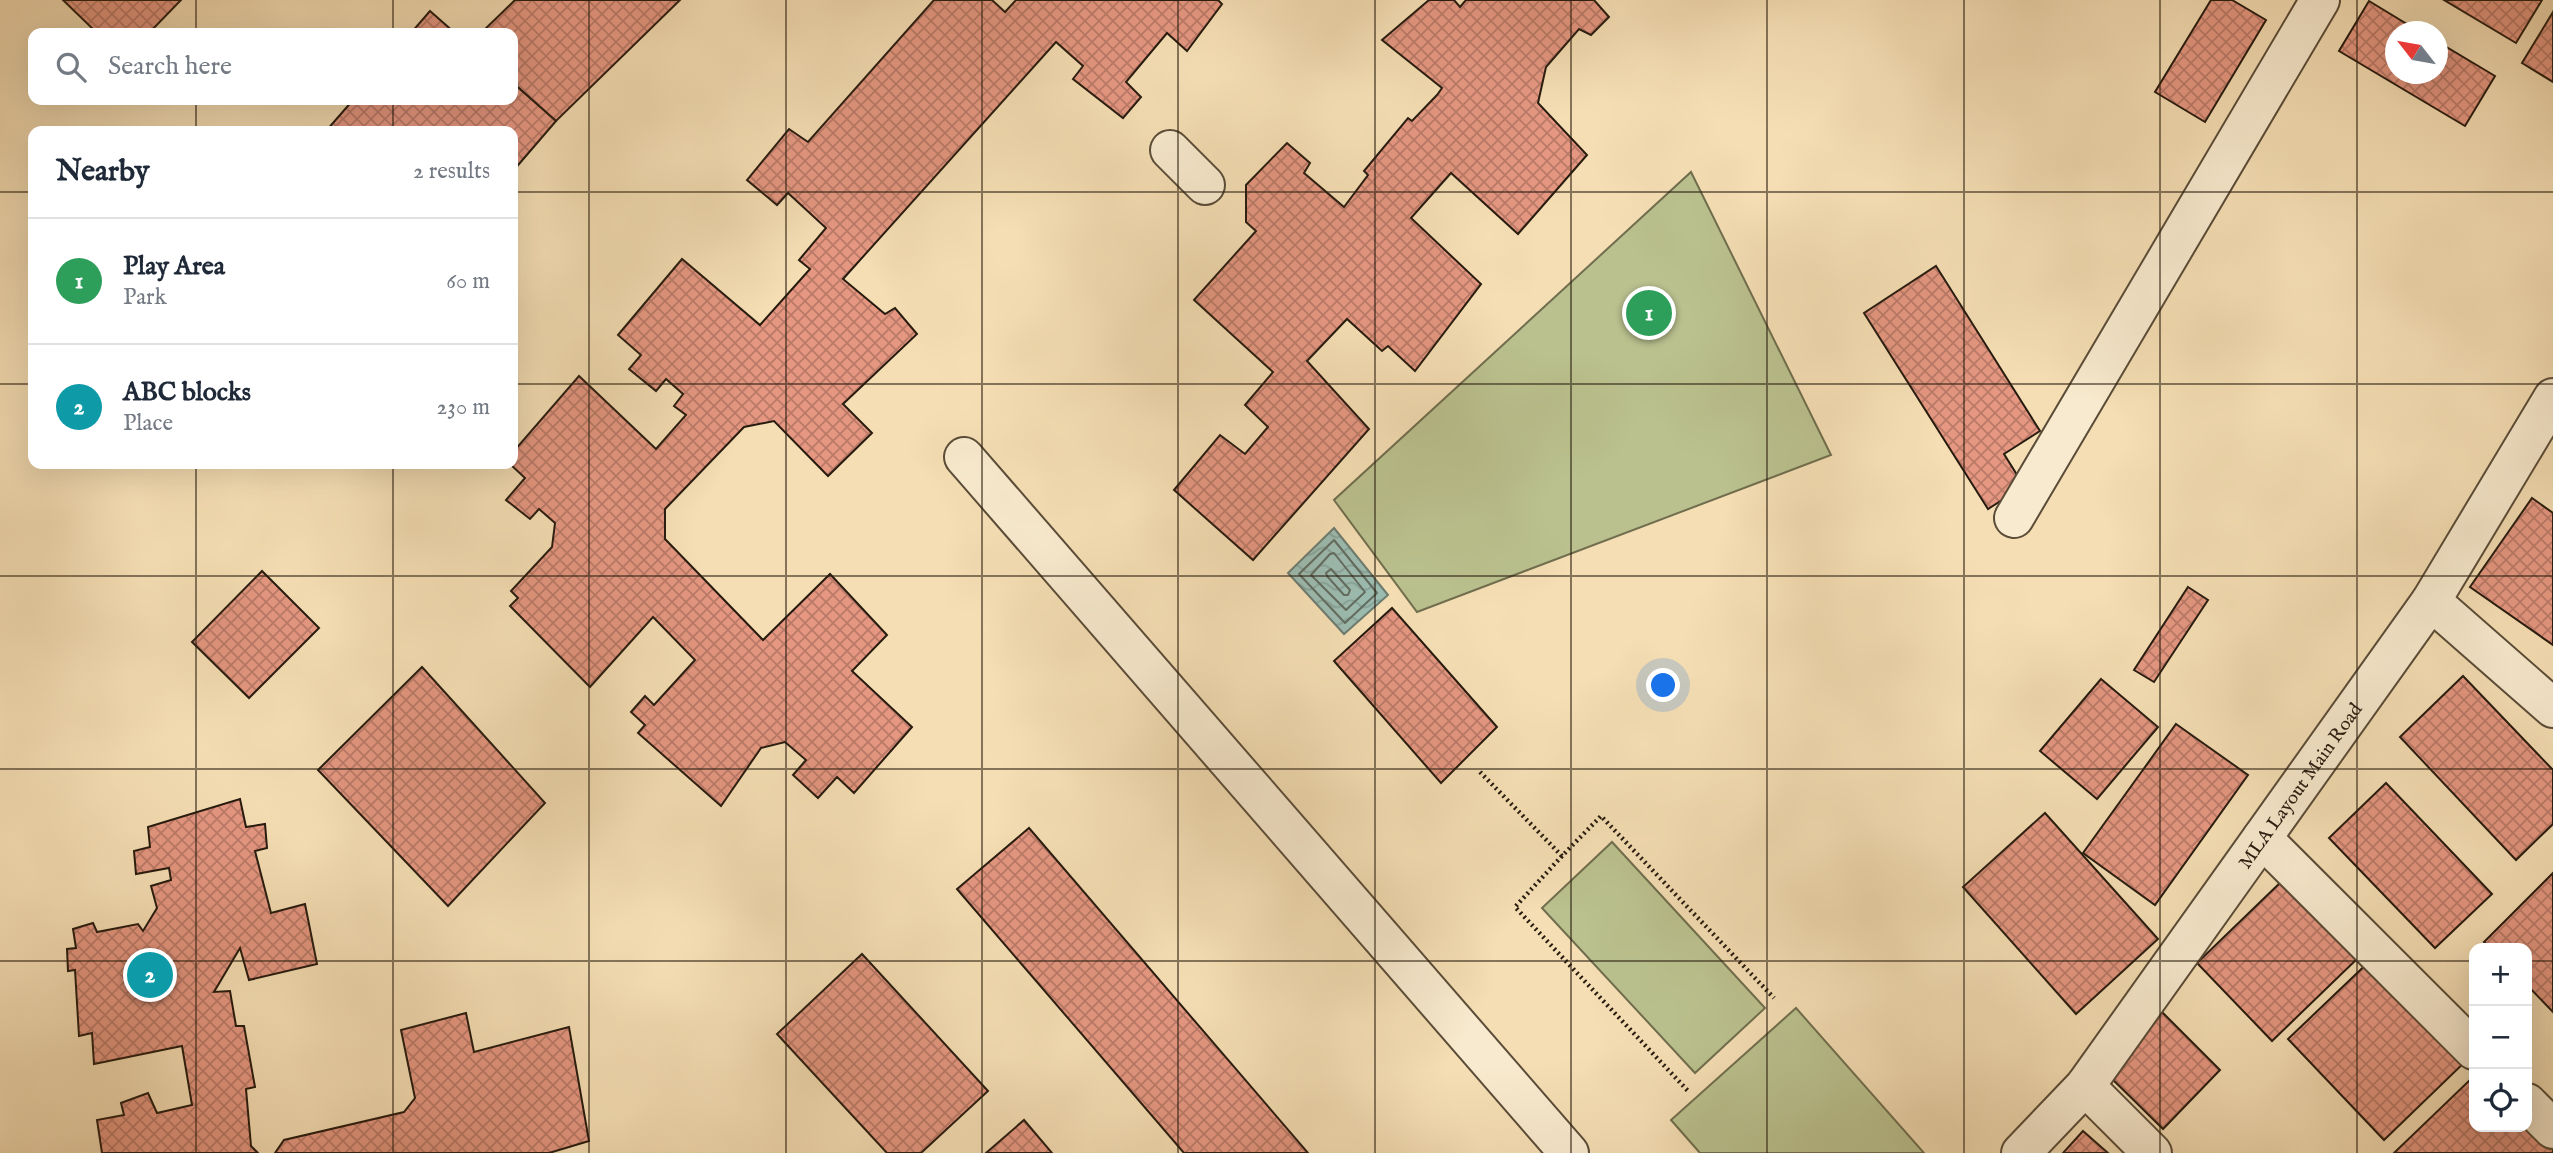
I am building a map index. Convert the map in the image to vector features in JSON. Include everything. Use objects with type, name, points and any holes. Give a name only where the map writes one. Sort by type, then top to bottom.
[{"type":"street","points":[[2014,518],[2320,0]]},
{"type":"street","points":[[1170,150],[1205,185]]},
{"type":"street","name":"MLA Layout Main Road","points":[[2021,1153],[2085,1086],[2431,601],[2553,398]]},
{"type":"street","points":[[964,457],[1569,1153]]},
{"type":"street","points":[[2431,601],[2553,708]]},
{"type":"street","points":[[2262,838],[2469,1045]]},
{"type":"street","points":[[2085,1086],[2152,1153]]},
{"type":"street","points":[[2532,1107],[2553,1129]]},
{"type":"path","points":[[1480,772],[1562,856]]},
{"type":"path","points":[[1688,1091],[1515,907],[1562,856],[1601,816],[1774,998]]},
{"type":"green space","points":[[1691,172],[1831,455],[1417,612],[1334,500]]},
{"type":"green space","points":[[1612,842],[1765,1008],[1695,1073],[1542,908]]},
{"type":"green space","points":[[1796,1008],[1924,1153],[1700,1153],[1671,1120]]},
{"type":"water","points":[[1334,528],[1388,595],[1344,634],[1288,573]]},
{"type":"building","points":[[63,0],[181,0],[154,28],[92,28]]},
{"type":"building","points":[[515,0],[680,0],[556,121],[518,87],[518,28],[486,28]]},
{"type":"building","points":[[934,0],[992,0],[1005,12],[1016,0],[1218,0],[1222,4],[1187,51],[1167,33],[1126,82],[1141,97],[1123,118],[1073,79],[1083,66],[1056,42],[843,279],[885,314],[895,308],[917,334],[843,404],[872,433],[828,476],[774,421],[744,427],[665,509],[665,539],[763,640],[830,574],[887,635],[852,671],[912,727],[854,793],[837,777],[818,798],[793,775],[806,760],[785,742],[761,748],[721,806],[638,733],[645,725],[631,712],[645,696],[654,705],[695,660],[653,617],[590,687],[510,606],[518,598],[511,591],[552,547],[555,523],[539,509],[530,519],[506,500],[525,478],[515,469],[518,469],[518,446],[579,376],[656,449],[686,415],[674,406],[683,394],[666,379],[656,391],[629,369],[641,355],[618,335],[682,259],[760,325],[810,269],[799,260],[826,228],[788,193],[777,205],[747,180],[789,129],[808,142]]},
{"type":"building","points":[[1429,0],[1454,0],[1460,7],[1466,0],[1594,0],[1609,17],[1591,35],[1579,29],[1546,67],[1538,103],[1587,155],[1518,234],[1451,173],[1411,218],[1481,284],[1415,371],[1388,346],[1382,351],[1347,319],[1307,361],[1369,429],[1253,560],[1174,490],[1220,435],[1245,454],[1268,427],[1245,405],[1273,372],[1194,300],[1256,231],[1246,222],[1246,185],[1287,143],[1310,163],[1304,173],[1344,207],[1368,175],[1364,171],[1408,118],[1412,121],[1437,95],[1442,88],[1382,40]]},
{"type":"building","points":[[2211,0],[2232,0],[2266,20],[2205,122],[2155,92]]},
{"type":"building","points":[[2444,0],[2542,0],[2516,43]]},
{"type":"building","points":[[2369,1],[2402,21],[2385,21],[2385,78],[2339,51]]},
{"type":"building","points":[[430,11],[449,28],[415,28]]},
{"type":"building","points":[[2553,12],[2553,82],[2522,63]]},
{"type":"building","points":[[2448,48],[2495,76],[2465,126],[2394,84],[2448,84]]},
{"type":"building","points":[[518,87],[556,121],[518,165],[518,126],[330,126],[349,105],[518,105]]},
{"type":"building","points":[[1936,266],[2040,431],[2004,454],[2024,486],[1988,509],[1864,313]]},
{"type":"building","points":[[2532,498],[2553,513],[2553,645],[2470,587]]},
{"type":"building","points":[[262,571],[319,628],[249,698],[192,642]]},
{"type":"building","points":[[2188,587],[2208,600],[2154,682],[2134,670]]},
{"type":"building","points":[[1392,608],[1497,727],[1441,783],[1334,661]]},
{"type":"building","points":[[422,667],[545,803],[448,906],[318,770]]},
{"type":"building","points":[[2463,676],[2553,770],[2553,824],[2516,860],[2400,737]]},
{"type":"building","points":[[2101,679],[2158,727],[2097,799],[2040,751]]},
{"type":"building","points":[[2176,724],[2248,775],[2155,905],[2083,853]]},
{"type":"building","points":[[2386,783],[2492,894],[2435,948],[2329,838]]},
{"type":"building","points":[[240,799],[246,827],[265,824],[267,848],[255,851],[271,913],[305,904],[317,964],[249,980],[240,948],[214,992],[230,991],[236,1026],[244,1026],[255,1087],[246,1089],[251,1146],[258,1153],[102,1153],[97,1120],[124,1115],[121,1103],[148,1093],[157,1113],[192,1105],[182,1046],[94,1064],[92,1033],[79,1036],[75,970],[68,971],[67,949],[76,948],[73,929],[93,923],[97,932],[138,924],[143,931],[157,908],[151,886],[171,880],[169,868],[136,874],[134,851],[150,847],[148,827]]},
{"type":"building","points":[[2045,813],[2158,939],[2076,1014],[1963,887]]},
{"type":"building","points":[[1029,828],[1308,1153],[1184,1153],[957,889]]},
{"type":"building","points":[[2553,873],[2553,1012],[2532,990],[2532,943],[2484,942]]},
{"type":"building","points":[[2283,880],[2358,958],[2272,1041],[2197,963]]},
{"type":"building","points":[[862,954],[988,1091],[921,1153],[887,1153],[777,1034]]},
{"type":"building","points":[[2375,956],[2469,1058],[2384,1140],[2288,1039]]},
{"type":"building","points":[[2159,1009],[2220,1070],[2163,1129],[2101,1068]]},
{"type":"building","points":[[466,1013],[474,1052],[569,1027],[589,1141],[549,1153],[275,1153],[284,1140],[404,1112],[415,1098],[401,1030]]},
{"type":"building","points":[[2469,1081],[2469,1132],[2532,1132],[2532,1129],[2553,1135],[2553,1153],[2394,1153]]},
{"type":"building","points":[[1024,1120],[1052,1153],[986,1153]]},
{"type":"building","points":[[2083,1131],[2108,1153],[2063,1153]]},
{"type":"place","name":"Play Area","points":[[1649,313]]},
{"type":"place","name":"ABC blocks","points":[[150,975]]}]
